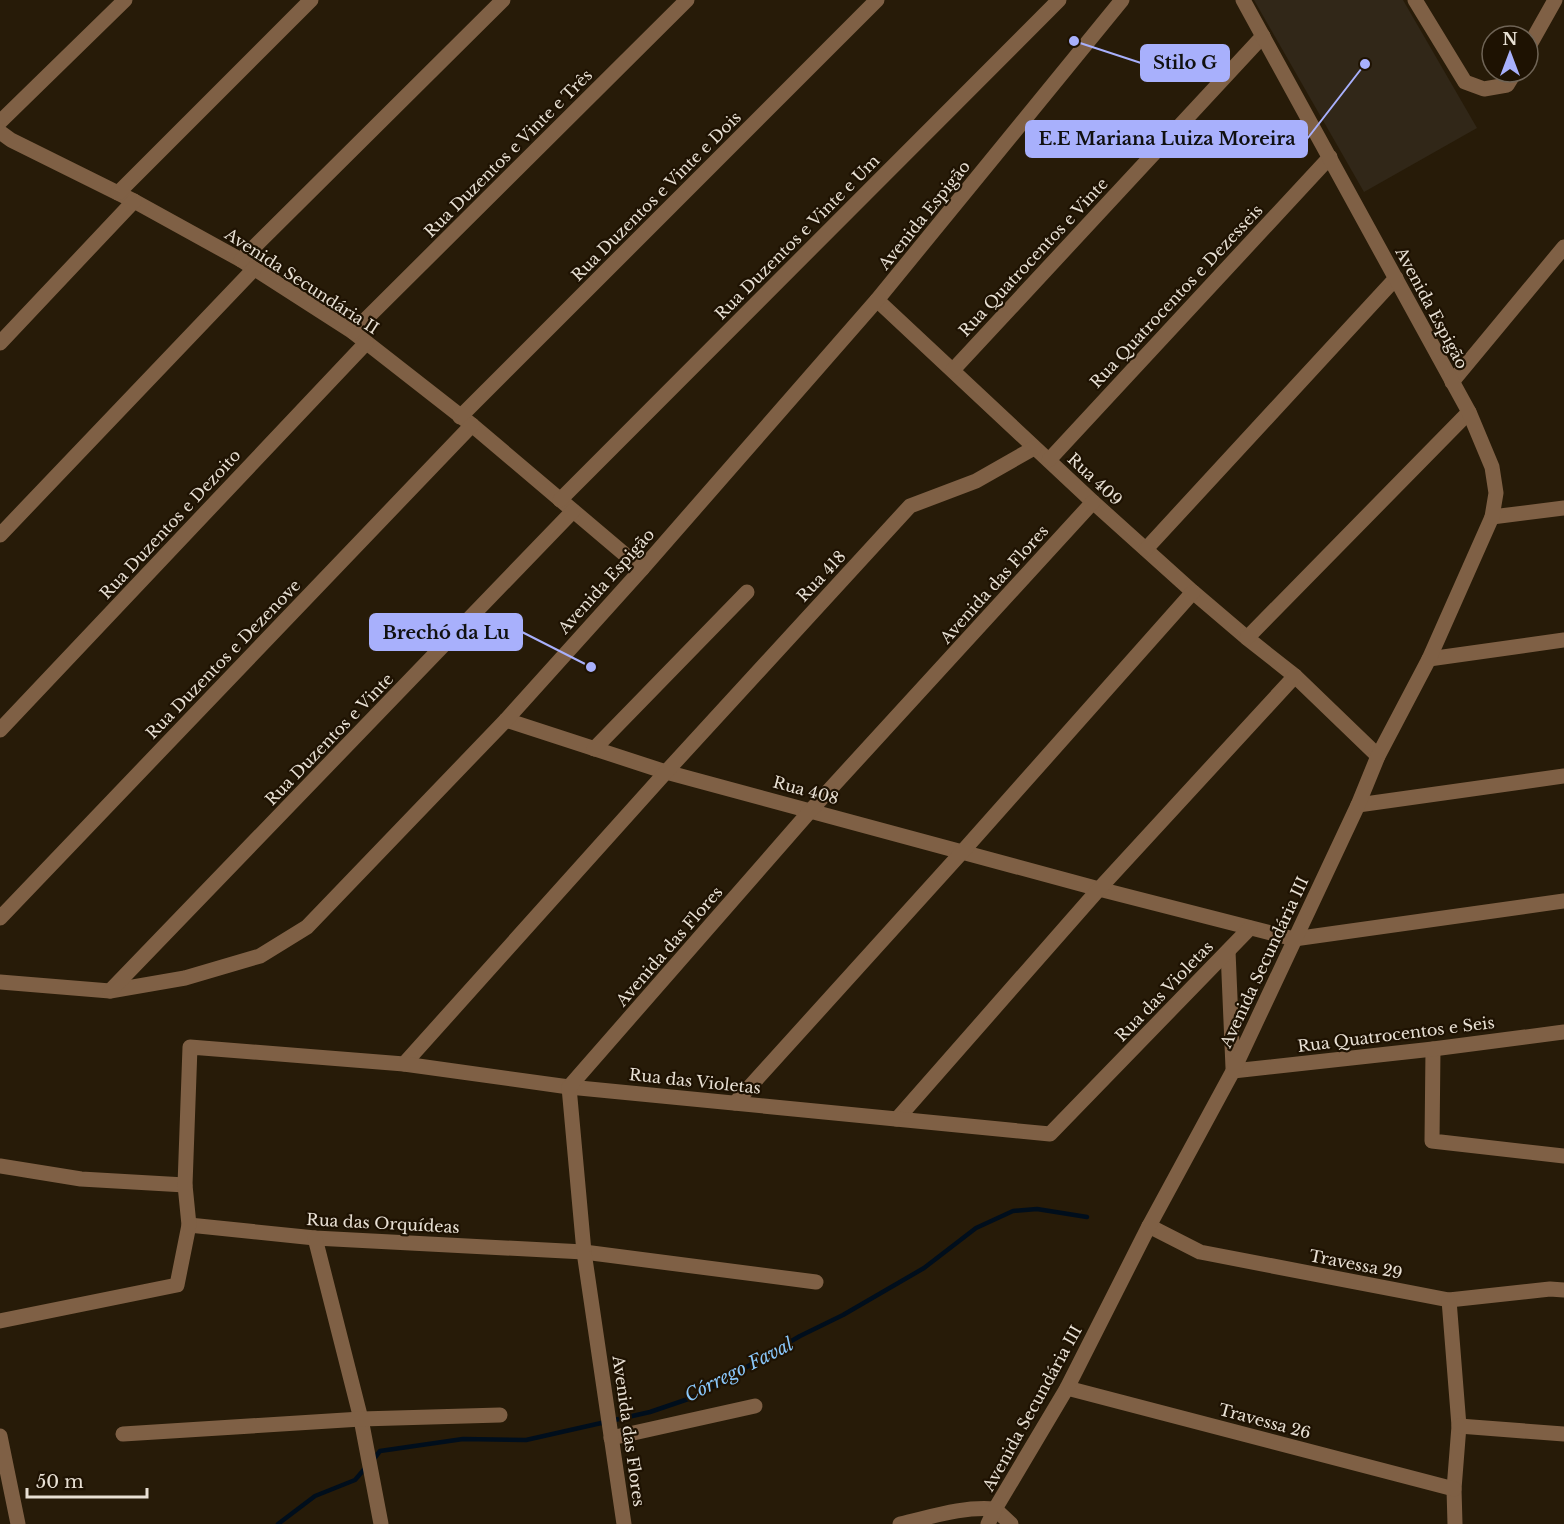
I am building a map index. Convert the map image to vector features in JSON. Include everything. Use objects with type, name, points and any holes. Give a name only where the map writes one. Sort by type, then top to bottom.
[{"type":"street","points":[[0,122],[125,0]]},
{"type":"street","points":[[118,193],[311,0]]},
{"type":"street","points":[[241,260],[503,0]]},
{"type":"street","name":"Rua Duzentos e Vinte e Três","points":[[353,332],[687,0]]},
{"type":"street","name":"Rua Duzentos e Vinte e Dois","points":[[466,421],[877,0]]},
{"type":"street","name":"Rua Duzentos e Vinte e Um","points":[[560,500],[1059,0]]},
{"type":"street","name":"Avenida Espigão","points":[[0,982],[110,991],[185,978],[260,956],[307,927],[506,720],[642,568],[877,300],[1122,0]]},
{"type":"street","name":"Avenida Espigão","points":[[1243,0],[1469,412]]},
{"type":"street","points":[[1415,0],[1465,82],[1484,89],[1508,84]]},
{"type":"street","points":[[1540,27],[1555,0]]},
{"type":"street","name":"Rua Quatrocentos e Vinte","points":[[953,370],[1263,36]]},
{"type":"street","points":[[0,151],[6,136]]},
{"type":"street","name":"Avenida Secundária II","points":[[6,136],[134,201],[241,260],[353,332],[466,421],[642,568]]},
{"type":"street","name":"Rua Quatrocentos e Dezesseis","points":[[1048,460],[1330,157]]},
{"type":"street","points":[[0,343],[134,201]]},
{"type":"street","points":[[1452,382],[1564,248]]},
{"type":"street","points":[[0,535],[254,268]]},
{"type":"street","points":[[1146,549],[1395,278]]},
{"type":"street","name":"Rua 409","points":[[877,300],[1093,502],[1193,592],[1295,676],[1378,756]]},
{"type":"street","name":"Rua Duzentos e Dezoito","points":[[0,730],[366,343]]},
{"type":"street","points":[[1247,638],[1469,412]]},
{"type":"street","name":"Avenida Secundária III","points":[[988,1524],[1067,1388],[1149,1226],[1233,1071],[1358,805],[1378,756],[1429,658],[1492,517],[1496,493],[1492,467],[1469,412]]},
{"type":"street","name":"Rua Duzentos e Dezenove","points":[[0,918],[466,421]]},
{"type":"street","name":"Rua 418","points":[[404,1064],[666,772],[910,506],[976,482],[1034,448]]},
{"type":"street","name":"Avenida das Flores","points":[[624,1524],[584,1252],[569,1087],[811,810],[1093,502]]},
{"type":"street","points":[[1492,517],[1564,507]]},
{"type":"street","name":"Rua Duzentos e Vinte","points":[[110,991],[573,511]]},
{"type":"street","points":[[594,748],[747,592]]},
{"type":"street","points":[[735,1103],[1193,592]]},
{"type":"street","points":[[1429,658],[1564,640]]},
{"type":"street","points":[[897,1119],[1099,889],[1295,676]]},
{"type":"street","name":"Rua 408","points":[[506,720],[666,772],[1294,939]]},
{"type":"street","points":[[1358,805],[1564,776]]},
{"type":"street","points":[[1294,939],[1564,902]]},
{"type":"street","name":"Rua das Violetas","points":[[189,1225],[185,1185],[190,1047],[404,1064],[569,1087],[1050,1134],[1250,928]]},
{"type":"street","points":[[1228,951],[1233,1071]]},
{"type":"street","name":"Rua Quatrocentos e Seis","points":[[1233,1071],[1564,1032]]},
{"type":"street","points":[[1432,1049],[1432,1141],[1564,1156]]},
{"type":"street","points":[[0,1166],[81,1179],[185,1185]]},
{"type":"street","points":[[0,1321],[177,1285],[189,1225]]},
{"type":"street","name":"Rua das Orquídeas","points":[[189,1225],[315,1238],[584,1252],[816,1282]]},
{"type":"street","name":"Travessa 29","points":[[1149,1226],[1200,1252],[1449,1300],[1550,1289],[1564,1290]]},
{"type":"street","points":[[315,1238],[361,1419],[381,1524]]},
{"type":"street","points":[[1449,1300],[1459,1426],[1454,1489],[1455,1524]]},
{"type":"street","name":"Travessa 26","points":[[1067,1388],[1454,1489]]},
{"type":"street","points":[[611,1438],[755,1406]]},
{"type":"street","points":[[123,1434],[361,1419],[500,1415]]},
{"type":"street","points":[[1459,1426],[1564,1434]]},
{"type":"street","points":[[0,1436],[18,1524]]},
{"type":"street","points":[[900,1524],[976,1508],[995,1509],[1011,1524]]},
{"type":"shaded area","points":[[1254,0],[1403,0],[1477,128],[1364,192]]},
{"type":"waterway","name":"Córrego Faval","points":[[373,1460],[380,1451],[463,1439],[526,1440],[650,1412],[697,1396],[924,1268],[976,1228],[1013,1211],[1037,1209],[1087,1217]]},
{"type":"waterway","name":"Córrego Faval","points":[[278,1524],[315,1496],[355,1480],[367,1466]]},
{"type":"place","name":"Stilo G","points":[[1074,41]]},
{"type":"place","name":"E.E Mariana Luiza Moreira","points":[[1365,64]]},
{"type":"place","name":"Brechó da Lu","points":[[591,667]]}]
